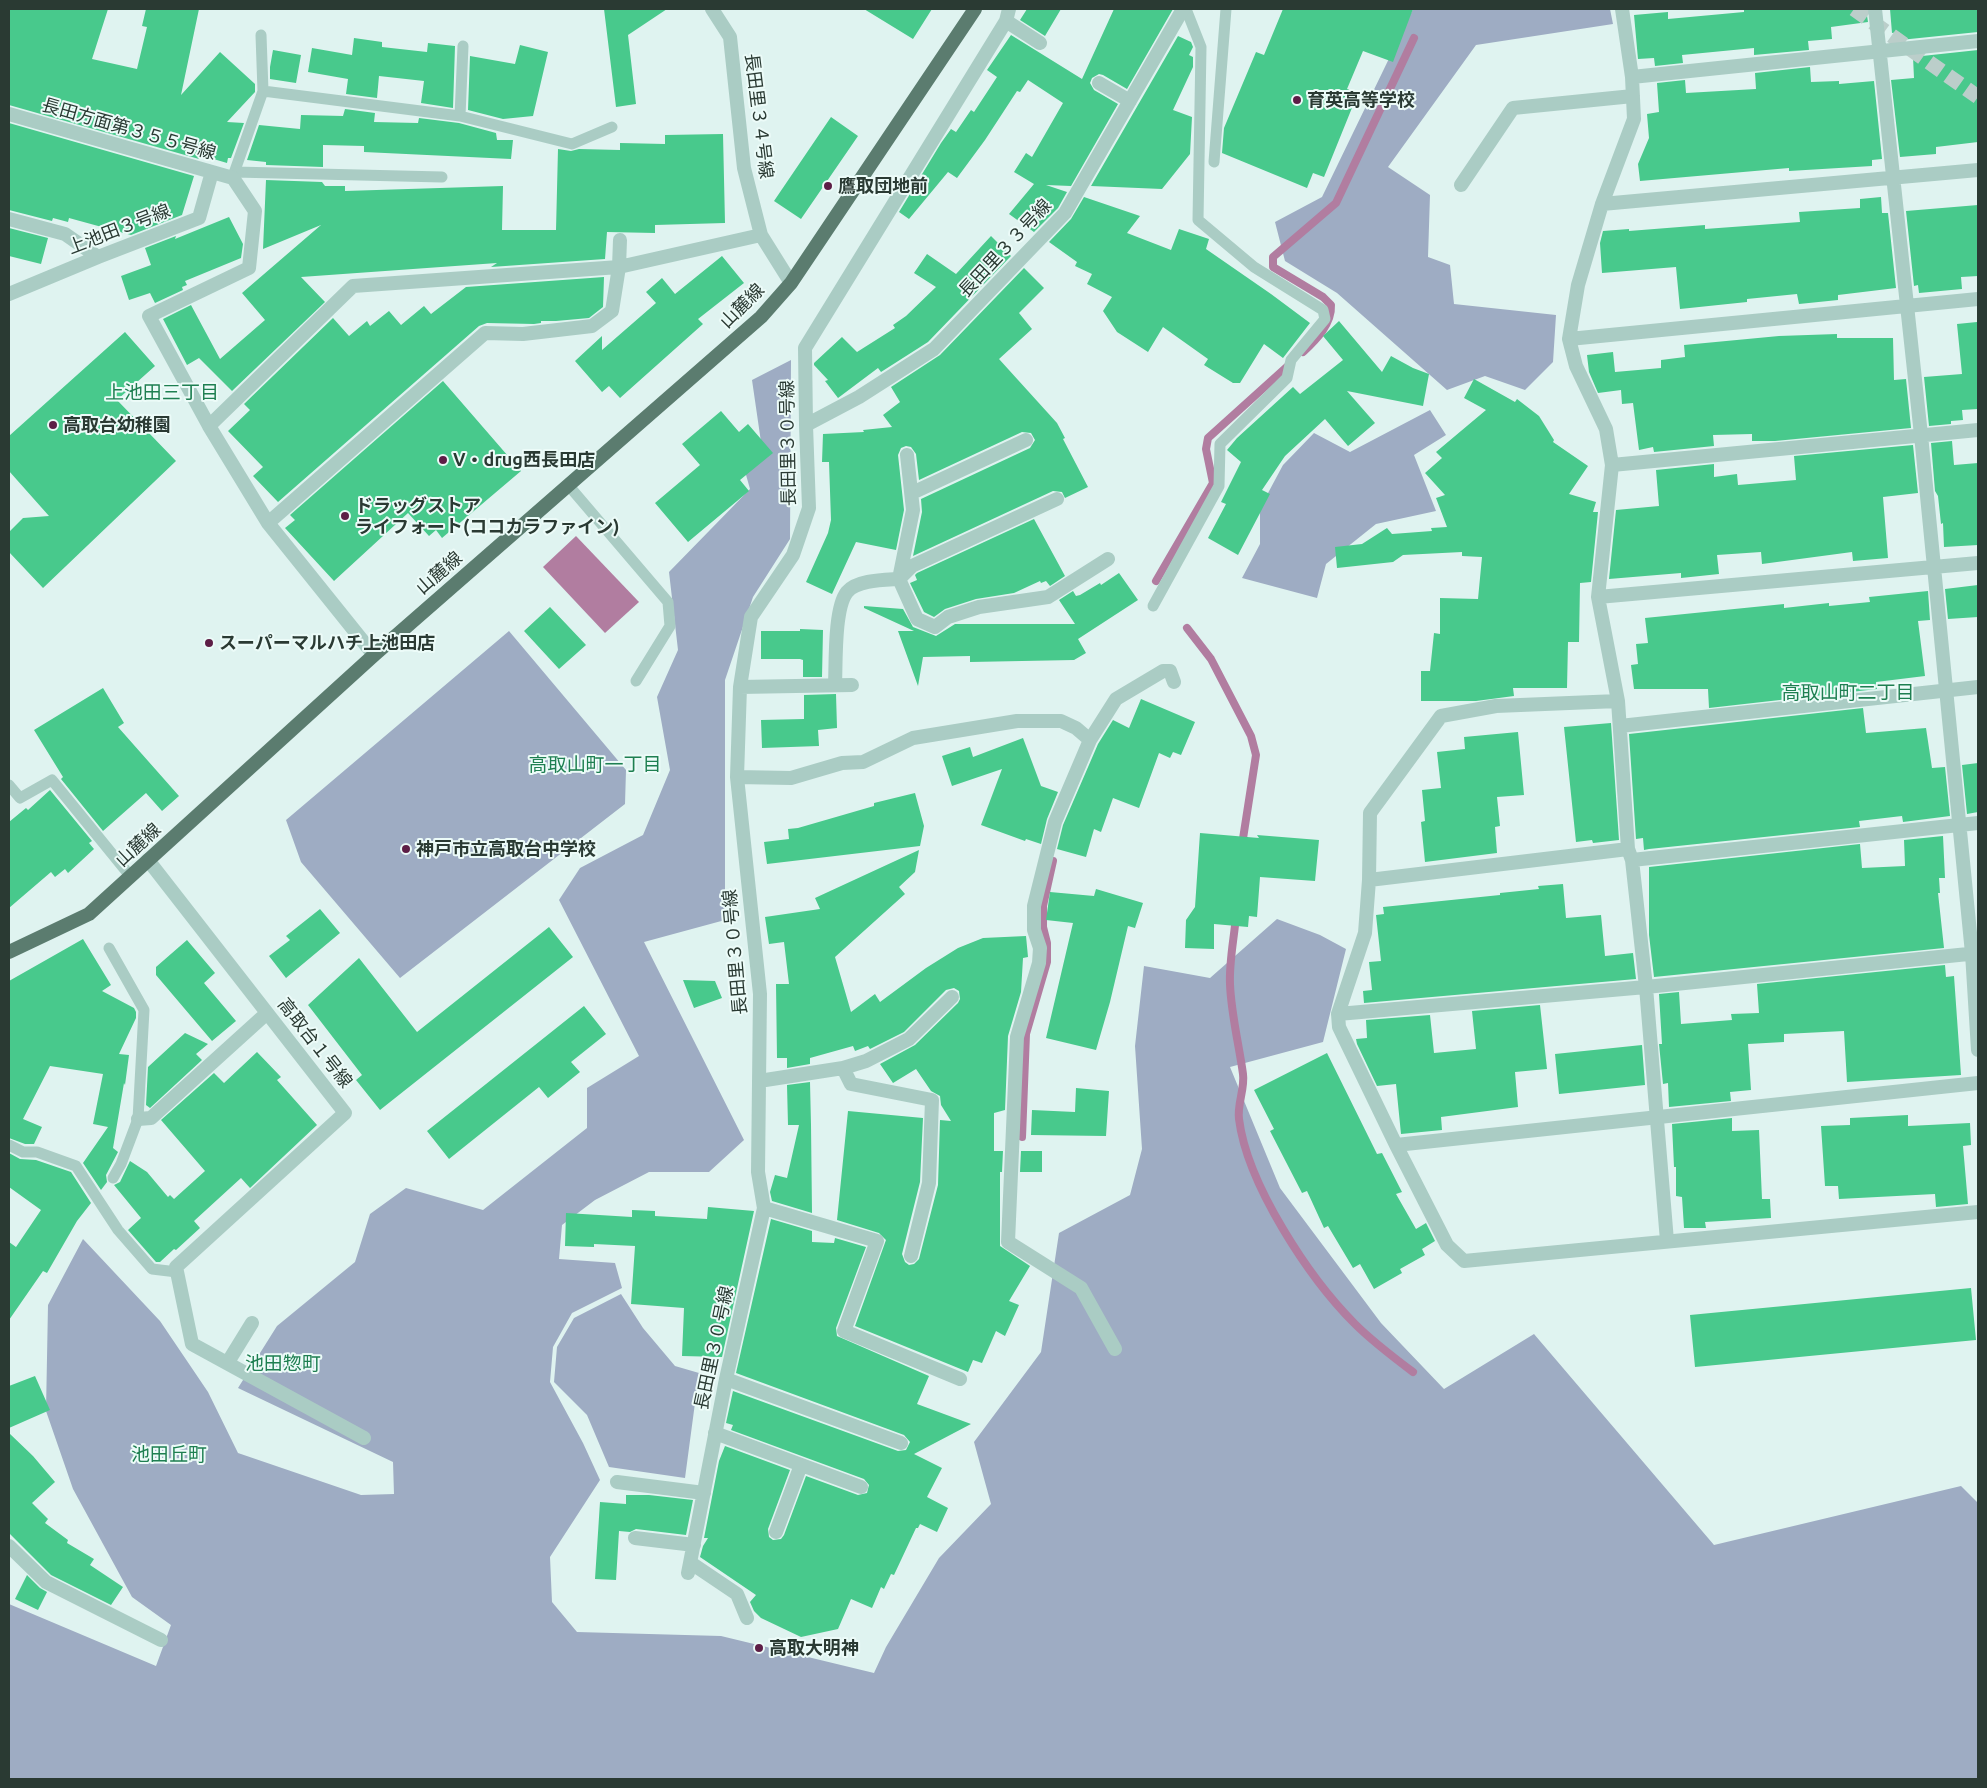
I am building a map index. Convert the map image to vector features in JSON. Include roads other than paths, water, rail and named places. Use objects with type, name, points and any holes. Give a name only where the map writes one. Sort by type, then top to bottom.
[{"type":"main road","name":"山麓線","points":[[9,952],[89,914],[374,655],[761,317],[791,282],[974,9]]},
{"type":"street","name":"長田里３４号線","points":[[712,9],[730,37],[744,168],[761,235],[791,282]]},
{"type":"street","name":"長田里３３号線","points":[[806,425],[859,397],[934,349],[1065,213],[1184,9]]},
{"type":"street","points":[[1622,9],[1632,77],[1634,119],[1602,204],[1578,285],[1569,339],[1576,366],[1606,429],[1612,466],[1598,597],[1618,701],[1630,854],[1646,987],[1667,1241]]},
{"type":"street","points":[[1875,9],[1909,306],[1945,690],[1975,953],[1978,1050]]},
{"type":"street","points":[[1008,15],[1040,43]]},
{"type":"street","name":"長田里３０号線","points":[[746,1618],[738,1594],[689,1568],[726,1379],[764,1208],[758,1172],[760,994],[737,777],[740,687],[752,617],[793,555],[810,508],[805,348],[1008,15]]},
{"type":"street","points":[[1632,77],[1880,50],[1978,42]]},
{"type":"street","points":[[1099,83],[1130,101]]},
{"type":"street","points":[[1461,185],[1513,108],[1633,96]]},
{"type":"street","name":"長田方面第３５５号線","points":[[9,114],[212,172],[234,175]]},
{"type":"street","points":[[1602,204],[1978,170]]},
{"type":"street","name":"上池田３号線","points":[[9,294],[199,218],[212,172]]},
{"type":"street","points":[[234,175],[255,211],[249,268],[149,316],[209,426],[268,523],[374,655]]},
{"type":"street","points":[[9,219],[65,234],[98,257]]},
{"type":"street","points":[[209,426],[354,286],[619,267],[761,235]]},
{"type":"street","points":[[268,523],[485,333],[523,334],[592,326],[612,311],[619,267],[620,240]]},
{"type":"street","points":[[1569,339],[1978,299]]},
{"type":"street","points":[[1612,466],[1978,430]]},
{"type":"street","points":[[912,493],[1026,440]]},
{"type":"street","points":[[907,455],[913,510],[899,579],[917,619],[935,627],[948,617],[979,607],[1048,597],[1108,559]]},
{"type":"street","points":[[835,685],[839,608],[848,591],[869,581],[899,579],[912,566],[1057,499]]},
{"type":"street","points":[[1598,597],[1978,563]]},
{"type":"street","points":[[1115,1349],[1081,1288],[1008,1242],[1017,1036],[1039,963],[1040,948],[1034,930],[1034,906],[1055,822],[1090,740],[1116,699],[1163,671],[1170,671],[1174,682]]},
{"type":"street","points":[[740,687],[852,685]]},
{"type":"street","points":[[1620,726],[1978,687]]},
{"type":"street","points":[[1618,701],[1496,706],[1441,716],[1370,812],[1369,880],[1365,933],[1338,1014],[1339,1027],[1396,1145],[1448,1245],[1464,1261],[1978,1212]]},
{"type":"street","points":[[737,777],[791,778],[842,763],[863,762],[912,738],[1017,721],[1061,721],[1076,728],[1090,740]]},
{"type":"street","points":[[1369,880],[1630,854],[1978,823]]},
{"type":"street","name":"高取台１号線","points":[[148,860],[345,1113],[176,1267],[177,1272]]},
{"type":"street","points":[[1338,1014],[1646,987],[1975,953]]},
{"type":"street","points":[[759,1081],[843,1068],[866,1060],[909,1038],[952,997]]},
{"type":"street","points":[[138,1119],[151,1118],[267,1013]]},
{"type":"street","points":[[843,1068],[851,1084],[932,1100],[929,1183],[911,1256]]},
{"type":"street","points":[[1396,1145],[1978,1083]]},
{"type":"street","points":[[764,1208],[876,1241],[844,1331],[960,1378]]},
{"type":"street","points":[[177,1272],[192,1344],[364,1438]]},
{"type":"street","points":[[228,1362],[252,1323]]},
{"type":"street","points":[[726,1379],[901,1443]]},
{"type":"street","points":[[715,1434],[862,1487]]},
{"type":"street","points":[[776,1532],[801,1465]]},
{"type":"street","points":[[617,1482],[704,1493]]},
{"type":"street","points":[[635,1538],[694,1545]]},
{"type":"street","points":[[9,1546],[46,1582],[161,1640]]},
{"type":"lane","points":[[1153,606],[1219,486],[1220,444],[1287,378],[1291,360],[1326,319],[1323,310],[1254,267],[1198,220],[1201,47],[1184,9]]},
{"type":"lane","points":[[1214,162],[1226,9]]},
{"type":"lane","name":"長田方面第３５５号線","points":[[261,35],[263,90],[234,175],[442,177]]},
{"type":"lane","points":[[460,116],[463,46]]},
{"type":"lane","points":[[263,90],[460,116],[572,144],[612,127]]},
{"type":"lane","points":[[569,486],[668,602],[670,626],[636,681]]},
{"type":"lane","points":[[9,785],[20,798],[52,780],[131,876]]},
{"type":"lane","points":[[109,948],[144,1010],[138,1119],[122,1164],[114,1178]]},
{"type":"lane","points":[[9,1146],[23,1152],[37,1152],[76,1166],[118,1230],[152,1269],[177,1272]]},
{"type":"waterway","points":[[1303,352],[1318,337],[1326,325],[1331,312],[1331,305],[1323,297],[1273,267],[1273,257],[1336,203],[1414,38]]},
{"type":"waterway","points":[[1156,581],[1213,483],[1206,449],[1208,438],[1289,365]]},
{"type":"waterway","points":[[1187,628],[1211,659],[1251,736],[1256,755],[1242,845]]},
{"type":"waterway","points":[[1022,1137],[1026,1034],[1047,962],[1043,906],[1053,861]]},
{"type":"waterway","points":[[1236,916],[1230,984],[1233,1018],[1243,1074],[1239,1119],[1244,1145],[1254,1172],[1283,1229],[1300,1256],[1337,1305],[1362,1331],[1413,1372]]},
{"type":"tunnel","points":[[1854,9],[1978,97]]},
{"type":"place","name":"育英高等学校","points":[[1297,100]]},
{"type":"place","name":"鷹取団地前","points":[[828,186]]},
{"type":"place","name":"高取台幼稚園","points":[[53,425]]},
{"type":"place","name":"V・drug西長田店","points":[[443,460]]},
{"type":"place","name":"ドラッグストア ライフォート(ココカラファイン)","points":[[345,516]]},
{"type":"place","name":"スーパーマルハチ上池田店","points":[[209,643]]},
{"type":"place","name":"神戸市立高取台中学校","points":[[406,849]]},
{"type":"place","name":"高取大明神","points":[[759,1648]]},
{"type":"district","name":"上池田三丁目","points":[[162,393]]},
{"type":"district","name":"高取山町二丁目","points":[[1848,693]]},
{"type":"district","name":"高取山町一丁目","points":[[595,765]]},
{"type":"district","name":"池田惣町","points":[[283,1364]]},
{"type":"district","name":"池田丘町","points":[[169,1455]]}]
